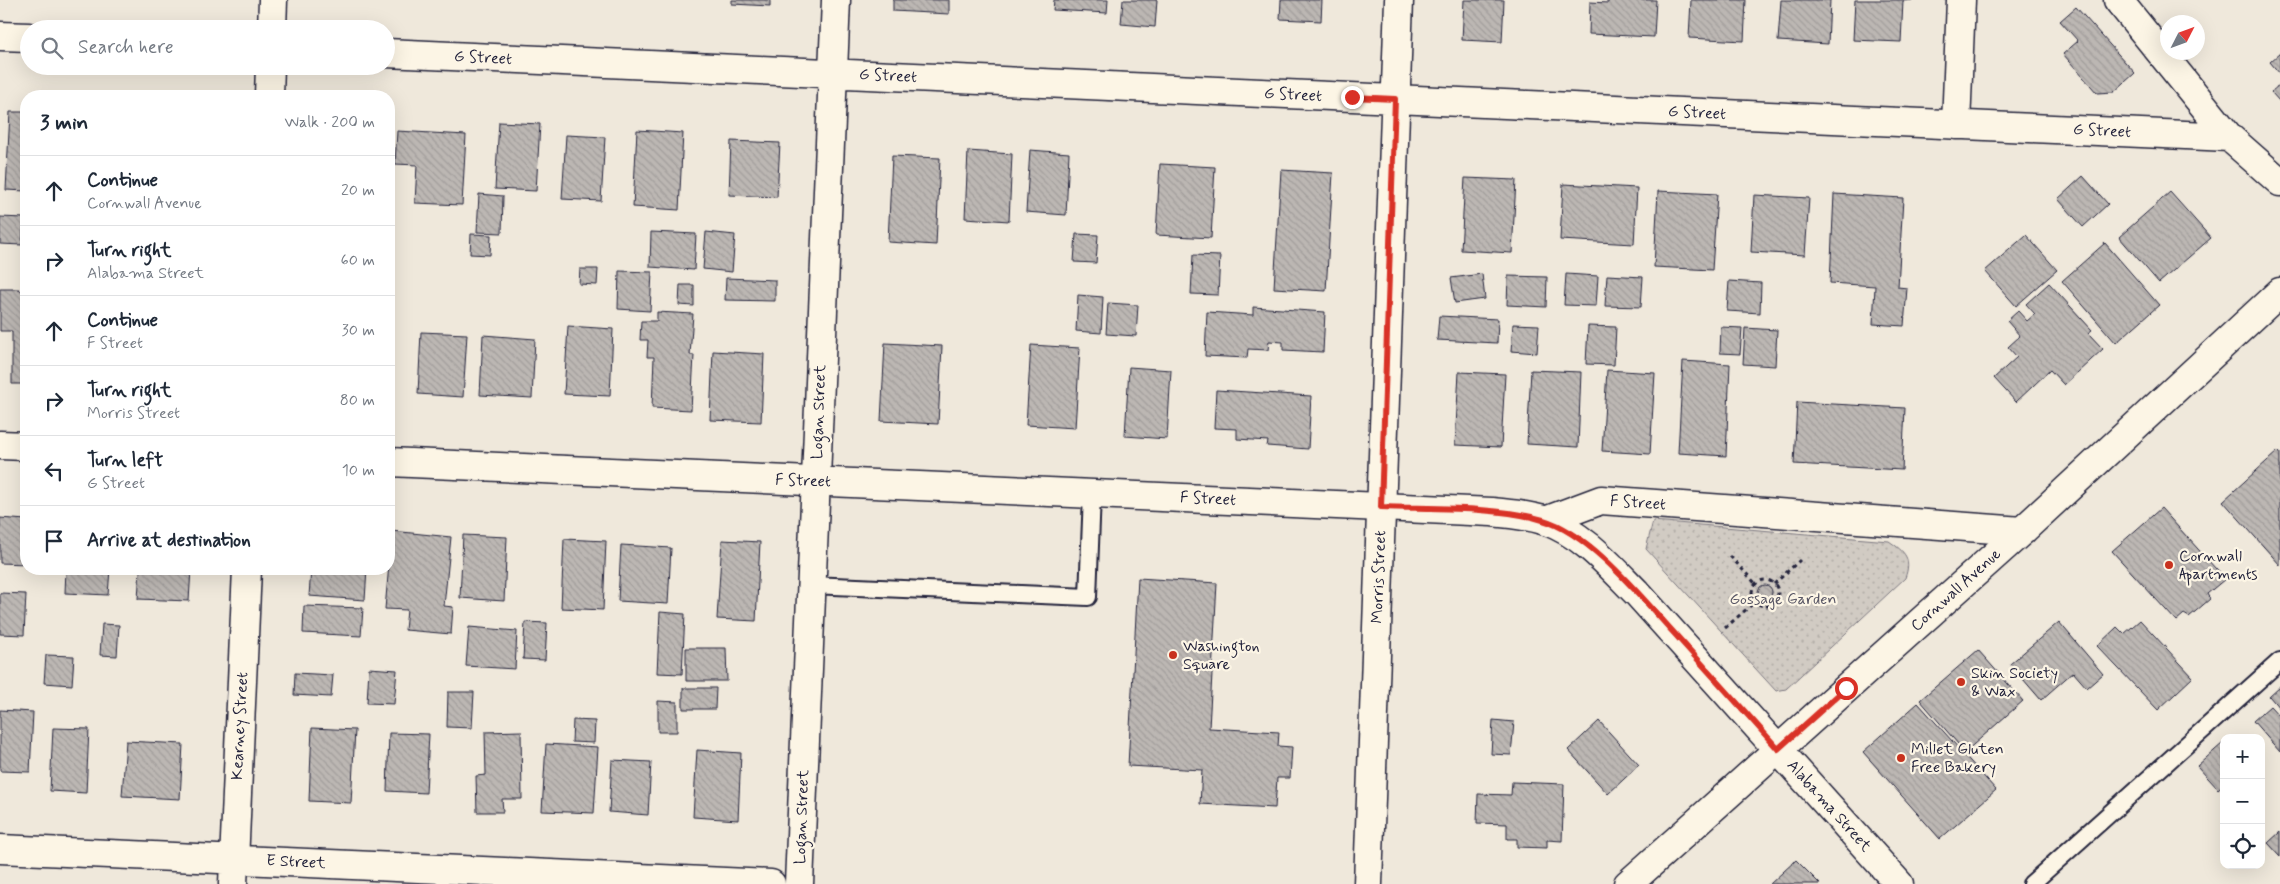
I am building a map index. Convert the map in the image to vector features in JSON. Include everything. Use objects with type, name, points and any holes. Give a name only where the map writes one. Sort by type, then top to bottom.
[{"type":"street","points":[[272,20],[273,0]]},
{"type":"street","name":"Logan Street","points":[[799,884],[836,0]]},
{"type":"street","name":"Morris Street","points":[[1368,884],[1398,0]]},
{"type":"street","points":[[1956,125],[1961,0]]},
{"type":"street","points":[[2118,0],[2229,137],[2280,182]]},
{"type":"street","points":[[0,36],[20,37]]},
{"type":"street","name":"G Street","points":[[395,53],[2229,137]]},
{"type":"street","points":[[269,90],[270,75]]},
{"type":"street","name":"Cornwall Avenue","points":[[1628,884],[2022,531],[2280,292]]},
{"type":"street","points":[[0,444],[20,446]]},
{"type":"street","name":"F Street","points":[[395,462],[1492,512],[1526,516],[1545,521],[1601,500],[2022,531]]},
{"type":"street","name":"Alabama Street","points":[[1545,521],[1561,527],[1577,538],[1596,552],[1616,572],[1899,884]]},
{"type":"street","name":"Kearney Street","points":[[234,872],[247,575]]},
{"type":"street","name":"E Street","points":[[0,849],[234,872],[771,884]]},
{"type":"lane","points":[[811,584],[1088,597],[1092,494]]},
{"type":"lane","points":[[2031,884],[2280,661]]},
{"type":"path","points":[[1730,556],[1756,584]]},
{"type":"path","points":[[1774,584],[1800,560]]},
{"type":"path","points":[[1765,580],[1774,584],[1778,595],[1775,601],[1765,606],[1756,602],[1752,593],[1756,584],[1765,580]]},
{"type":"path","points":[[1725,628],[1756,602]]},
{"type":"green space","name":"Gossage Garden","points":[[1653,521],[1889,541],[1906,556],[1907,571],[1905,578],[1786,689],[1776,691],[1646,549]]},
{"type":"building","points":[[732,0],[770,0],[770,6],[732,4]]},
{"type":"building","points":[[893,0],[949,0],[949,14],[893,11]]},
{"type":"building","points":[[1054,0],[1108,0],[1107,13],[1053,10]]},
{"type":"building","points":[[1123,0],[1157,0],[1155,27],[1121,24]]},
{"type":"building","points":[[1281,0],[1322,0],[1321,21],[1280,19]]},
{"type":"building","points":[[1464,0],[1504,0],[1502,42],[1462,40]]},
{"type":"building","points":[[1608,0],[1656,0],[1654,37],[1589,34],[1590,2],[1608,3]]},
{"type":"building","points":[[1691,0],[1746,0],[1744,41],[1689,38]]},
{"type":"building","points":[[1781,0],[1830,0],[1828,44],[1778,41]]},
{"type":"building","points":[[1855,0],[1912,0],[1903,1],[1901,42],[1853,40]]},
{"type":"building","points":[[2076,7],[2135,73],[2114,92],[2097,93],[2063,54],[2078,41],[2060,21]]},
{"type":"building","points":[[2280,53],[2280,74],[2270,62]]},
{"type":"building","points":[[2280,84],[2280,102],[2271,92]]},
{"type":"building","points":[[10,112],[20,112],[20,191],[6,190]]},
{"type":"building","points":[[499,122],[540,124],[536,191],[495,189]]},
{"type":"building","points":[[637,130],[683,133],[679,210],[633,207]]},
{"type":"building","points":[[397,131],[466,135],[462,205],[415,203],[417,165],[395,164]]},
{"type":"building","points":[[566,135],[605,137],[601,201],[562,199]]},
{"type":"building","points":[[731,141],[780,143],[777,197],[729,195]]},
{"type":"building","points":[[1030,150],[1069,153],[1066,215],[1026,212]]},
{"type":"building","points":[[968,151],[1012,154],[1009,221],[965,218]]},
{"type":"building","points":[[892,156],[940,158],[936,245],[888,242]]},
{"type":"building","points":[[1160,164],[1215,167],[1211,238],[1156,235]]},
{"type":"building","points":[[1281,170],[1333,173],[1326,291],[1274,288]]},
{"type":"building","points":[[2083,176],[2108,204],[2083,227],[2058,199]]},
{"type":"building","points":[[1465,178],[1516,180],[1512,253],[1461,250]]},
{"type":"building","points":[[1563,184],[1637,188],[1634,244],[1560,240]]},
{"type":"building","points":[[1658,191],[1717,194],[1712,270],[1654,267]]},
{"type":"building","points":[[2170,192],[2211,238],[2159,283],[2119,237]]},
{"type":"building","points":[[479,194],[503,196],[502,233],[477,232]]},
{"type":"building","points":[[1834,194],[1903,198],[1898,287],[1907,288],[1904,326],[1873,324],[1875,286],[1830,283]]},
{"type":"building","points":[[1754,195],[1809,198],[1805,255],[1751,252]]},
{"type":"building","points":[[0,217],[20,218],[20,245],[0,244]]},
{"type":"building","points":[[651,232],[696,234],[694,270],[650,267]]},
{"type":"building","points":[[706,232],[735,235],[732,272],[703,269]]},
{"type":"building","points":[[471,234],[491,235],[490,255],[470,254]]},
{"type":"building","points":[[1076,234],[1098,235],[1096,263],[1074,262]]},
{"type":"building","points":[[2026,235],[2057,270],[2016,306],[1985,271]]},
{"type":"building","points":[[2105,243],[2159,305],[2116,343],[2062,281]]},
{"type":"building","points":[[1193,255],[1220,256],[1218,295],[1191,294]]},
{"type":"building","points":[[580,269],[598,269],[597,285],[579,284]]},
{"type":"building","points":[[619,271],[652,272],[650,311],[618,309]]},
{"type":"building","points":[[1482,274],[1485,299],[1455,303],[1451,278]]},
{"type":"building","points":[[1566,274],[1598,276],[1596,306],[1564,305]]},
{"type":"building","points":[[1607,275],[1643,277],[1641,307],[1605,306]]},
{"type":"building","points":[[1508,276],[1547,277],[1546,307],[1507,305]]},
{"type":"building","points":[[726,278],[775,280],[775,301],[725,300]]},
{"type":"building","points":[[1729,281],[1761,283],[1760,313],[1727,311]]},
{"type":"building","points":[[2049,283],[2092,330],[2088,333],[2103,349],[2064,385],[2050,370],[2016,402],[1994,378],[2017,357],[2008,347],[2020,336],[2007,321],[2018,311],[2027,321],[2035,314],[2026,304]]},
{"type":"building","points":[[680,285],[694,285],[694,306],[679,305]]},
{"type":"building","points":[[0,289],[19,289],[20,384],[12,384],[12,331],[0,331]]},
{"type":"building","points":[[1078,295],[1103,297],[1101,333],[1076,331]]},
{"type":"building","points":[[1108,303],[1138,305],[1136,336],[1106,334]]},
{"type":"building","points":[[1253,307],[1325,312],[1323,352],[1283,350],[1283,342],[1269,341],[1268,350],[1248,349],[1247,358],[1205,356],[1207,312],[1253,315]]},
{"type":"building","points":[[657,312],[693,314],[690,355],[694,355],[691,410],[652,408],[654,357],[647,357],[648,340],[640,340],[641,321],[657,321]]},
{"type":"building","points":[[1439,316],[1498,319],[1497,343],[1437,340]]},
{"type":"building","points":[[1513,324],[1539,325],[1537,353],[1511,351]]},
{"type":"building","points":[[568,326],[613,329],[610,396],[564,394]]},
{"type":"building","points":[[1588,326],[1616,327],[1614,365],[1586,364]]},
{"type":"building","points":[[1721,327],[1742,328],[1740,354],[1720,353]]},
{"type":"building","points":[[1745,328],[1777,330],[1775,366],[1743,364]]},
{"type":"building","points":[[421,332],[467,334],[463,397],[418,394]]},
{"type":"building","points":[[483,335],[535,339],[532,398],[480,395]]},
{"type":"building","points":[[885,343],[942,346],[938,424],[881,421]]},
{"type":"building","points":[[1031,345],[1080,348],[1075,428],[1026,425]]},
{"type":"building","points":[[713,351],[764,354],[761,422],[710,420]]},
{"type":"building","points":[[1683,361],[1730,364],[1726,456],[1678,453]]},
{"type":"building","points":[[1129,367],[1171,370],[1167,439],[1125,436]]},
{"type":"building","points":[[1531,370],[1581,372],[1578,447],[1527,444]]},
{"type":"building","points":[[1607,370],[1655,373],[1650,454],[1602,451]]},
{"type":"building","points":[[1459,372],[1505,374],[1501,447],[1455,445]]},
{"type":"building","points":[[1216,390],[1311,396],[1308,449],[1267,446],[1268,441],[1237,439],[1237,429],[1214,428]]},
{"type":"building","points":[[1797,402],[1905,408],[1902,470],[1794,464]]},
{"type":"building","points":[[2278,451],[2280,453],[2280,565],[2223,501]]},
{"type":"building","name":"Cornwall Apartments","points":[[2161,508],[2225,579],[2207,594],[2210,599],[2189,617],[2184,614],[2176,621],[2112,551]]},
{"type":"building","points":[[0,518],[20,520],[20,564],[0,563]]},
{"type":"building","points":[[395,531],[451,537],[444,606],[453,607],[451,634],[405,630],[407,610],[385,609],[388,575],[395,575]]},
{"type":"building","points":[[463,535],[507,537],[504,601],[460,598]]},
{"type":"building","points":[[564,539],[606,541],[603,610],[561,608]]},
{"type":"building","points":[[722,540],[760,542],[756,621],[717,619]]},
{"type":"building","points":[[621,545],[671,548],[668,604],[618,601]]},
{"type":"building","points":[[66,575],[110,575],[108,595],[65,593]]},
{"type":"building","points":[[140,575],[191,575],[189,601],[138,599]]},
{"type":"building","points":[[311,575],[367,575],[365,600],[309,596]]},
{"type":"building","name":"Washington Square","points":[[1138,578],[1217,583],[1209,728],[1279,732],[1278,746],[1292,747],[1290,778],[1277,778],[1275,808],[1200,804],[1202,770],[1128,766]]},
{"type":"building","points":[[1762,585],[1768,585],[1772,592],[1768,599],[1762,599],[1758,595],[1758,589]]},
{"type":"building","points":[[0,593],[26,594],[24,635],[0,634]]},
{"type":"building","points":[[304,606],[363,608],[361,636],[303,633]]},
{"type":"building","points":[[660,612],[685,614],[682,674],[657,673]]},
{"type":"building","points":[[2140,620],[2193,677],[2158,710],[2097,646],[2117,627],[2124,634]]},
{"type":"building","points":[[525,622],[547,623],[545,660],[523,659]]},
{"type":"building","points":[[2059,622],[2103,674],[2087,688],[2073,672],[2041,700],[2010,664]]},
{"type":"building","points":[[102,624],[119,625],[117,656],[100,655]]},
{"type":"building","points":[[469,627],[517,631],[515,669],[466,666]]},
{"type":"building","points":[[686,648],[726,648],[727,681],[686,681]]},
{"type":"building","points":[[1978,650],[2023,701],[1965,752],[1920,700]]},
{"type":"building","points":[[46,655],[74,656],[72,685],[44,683]]},
{"type":"building","points":[[369,668],[397,670],[394,704],[367,703]]},
{"type":"building","points":[[295,673],[333,675],[331,697],[294,695]]},
{"type":"building","points":[[2280,686],[2280,709],[2269,696]]},
{"type":"building","points":[[683,688],[716,688],[715,709],[683,709]]},
{"type":"building","points":[[448,692],[474,692],[472,728],[447,727]]},
{"type":"building","points":[[658,701],[677,702],[677,732],[658,732]]},
{"type":"building","points":[[1918,703],[1996,790],[1940,839],[1863,752]]},
{"type":"building","points":[[2270,706],[2280,717],[2280,752],[2265,734],[2253,721]]},
{"type":"building","points":[[0,710],[33,712],[30,772],[0,771]]},
{"type":"building","points":[[573,720],[595,721],[594,743],[572,742]]},
{"type":"building","points":[[1493,720],[1514,722],[1511,755],[1491,754]]},
{"type":"building","points":[[1599,721],[1639,765],[1608,794],[1568,750]]},
{"type":"building","points":[[53,728],[89,729],[86,793],[50,791]]},
{"type":"building","points":[[312,728],[355,730],[351,803],[309,801]]},
{"type":"building","points":[[521,731],[522,799],[502,799],[503,812],[477,812],[476,776],[486,775],[485,732]]},
{"type":"building","points":[[389,733],[429,734],[426,793],[387,791]]},
{"type":"building","points":[[126,741],[183,744],[180,799],[122,796]]},
{"type":"building","points":[[546,744],[598,747],[594,813],[542,811]]},
{"type":"building","points":[[2220,746],[2220,787],[2218,789],[2197,766]]},
{"type":"building","points":[[697,750],[741,753],[738,820],[693,817]]},
{"type":"building","points":[[612,760],[651,762],[648,815],[609,812]]},
{"type":"building","points":[[1512,782],[1564,784],[1562,841],[1547,840],[1547,848],[1517,847],[1517,839],[1507,839],[1507,824],[1477,823],[1478,794],[1511,795]]},
{"type":"building","points":[[2280,832],[2280,856],[2268,843]]},
{"type":"building","points":[[1796,860],[1820,884],[1770,884]]},
{"type":"place","name":"Cornwall Apartments","points":[[2169,565]]},
{"type":"place","name":"Washington Square","points":[[1173,655]]},
{"type":"place","name":"Skin Society & Wax","points":[[1961,682]]},
{"type":"place","name":"Millet Gluten Free Bakery","points":[[1901,758]]},
{"type":"route","points":[[1352,97],[1395,99],[1381,507],[1492,512],[1526,516],[1561,527],[1596,552],[1637,592],[1778,749],[1846,688]]}]
